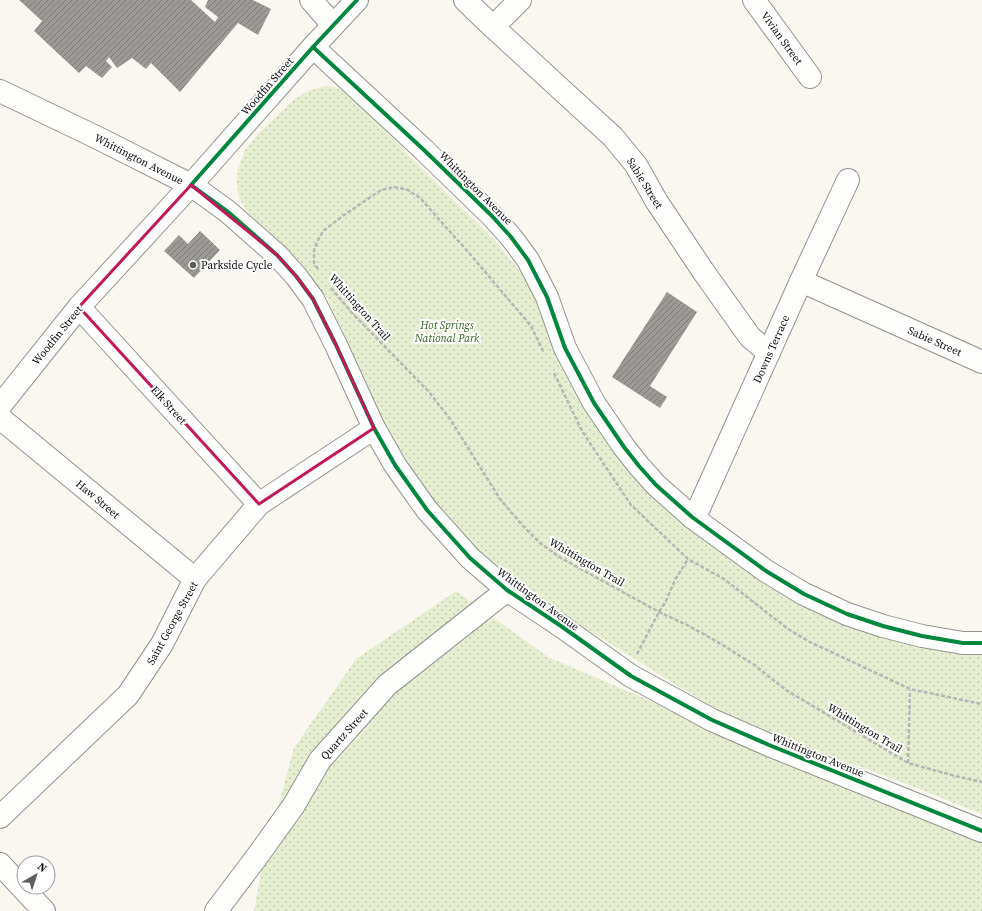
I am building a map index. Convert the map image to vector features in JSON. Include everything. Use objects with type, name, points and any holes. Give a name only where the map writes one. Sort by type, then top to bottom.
[{"type":"street","points":[[311,0],[333,25]]},
{"type":"street","name":"Woodfin Street","points":[[0,406],[79,307],[357,0]]},
{"type":"street","name":"Sabie Street","points":[[465,0],[613,137],[636,165],[657,202],[703,271],[750,336],[769,353]]},
{"type":"street","points":[[493,27],[520,0]]},
{"type":"street","name":"Vivian Street","points":[[754,0],[810,77]]},
{"type":"street","name":"Whittington Avenue","points":[[313,47],[424,150],[492,216],[511,237],[528,260],[547,297],[565,348],[594,403],[624,447],[656,485],[692,517],[766,571],[804,594],[847,614],[883,626],[922,636],[962,643],[982,644]]},
{"type":"street","name":"Whittington Avenue","points":[[0,91],[191,185],[226,211],[277,255],[296,276],[313,299],[333,338],[374,428],[395,465],[427,510],[470,558],[507,590],[631,676],[712,720],[982,831]]},
{"type":"street","name":"Downs Terrace","points":[[692,517],[699,508],[848,180]]},
{"type":"street","name":"Sabie Street","points":[[801,281],[982,362]]},
{"type":"street","name":"Elk Street","points":[[79,307],[259,504]]},
{"type":"street","name":"Haw Street","points":[[0,418],[195,579]]},
{"type":"street","name":"Saint George Street","points":[[0,817],[128,695],[162,644],[195,579],[259,504],[374,428]]},
{"type":"street","name":"Quartz Street","points":[[216,911],[294,805],[320,760],[356,720],[388,685],[507,590]]},
{"type":"street","points":[[0,864],[44,911]]},
{"type":"path","points":[[551,368],[582,431],[631,505],[688,560],[724,579],[788,629],[808,640],[910,689],[982,704]]},
{"type":"path","points":[[637,654],[665,603],[675,580],[688,560]]},
{"type":"path","points":[[908,763],[910,689]]},
{"type":"highlighted area","points":[[191,185],[277,255],[296,276],[313,299],[374,428],[259,504],[79,307]]},
{"type":"green space","name":"Hot Springs National Park","points":[[330,86],[343,90],[355,100],[451,198],[492,237],[531,285],[562,369],[593,423],[620,462],[658,503],[765,584],[815,613],[888,638],[963,654],[982,654],[982,814],[894,779],[744,725],[673,683],[539,599],[509,578],[447,521],[397,450],[378,412],[361,371],[327,298],[292,256],[249,214],[239,198],[237,184],[238,169],[245,150],[258,134],[293,100],[308,91]]},
{"type":"green space","points":[[456,591],[548,657],[800,765],[982,840],[982,911],[254,911],[263,862],[294,748],[356,659]]},
{"type":"building","points":[[19,0],[191,0],[215,22],[218,17],[205,7],[208,0],[253,0],[271,9],[258,35],[238,23],[180,92],[151,63],[146,69],[132,58],[117,68],[109,57],[106,61],[112,67],[102,78],[86,66],[79,73],[34,31],[42,21]]},
{"type":"building","name":"Parkside Cycle","points":[[200,231],[220,250],[194,278],[164,251],[179,235],[188,244]]},
{"type":"building","points":[[667,292],[697,312],[650,386],[667,397],[660,408],[612,377]]},
{"type":"cycle path","points":[[357,0],[313,47],[191,185],[227,211],[277,255],[296,276],[313,299],[374,428],[395,465],[427,510],[470,558],[507,590],[631,676],[712,720],[769,745],[982,831]]},
{"type":"cycle path","points":[[313,47],[424,150],[492,216],[511,237],[528,260],[547,297],[565,348],[594,403],[624,447],[656,485],[692,517],[766,571],[804,594],[847,614],[883,626],[922,636],[963,643],[982,643]]},
{"type":"place","name":"Parkside Cycle","points":[[193,265]]}]
